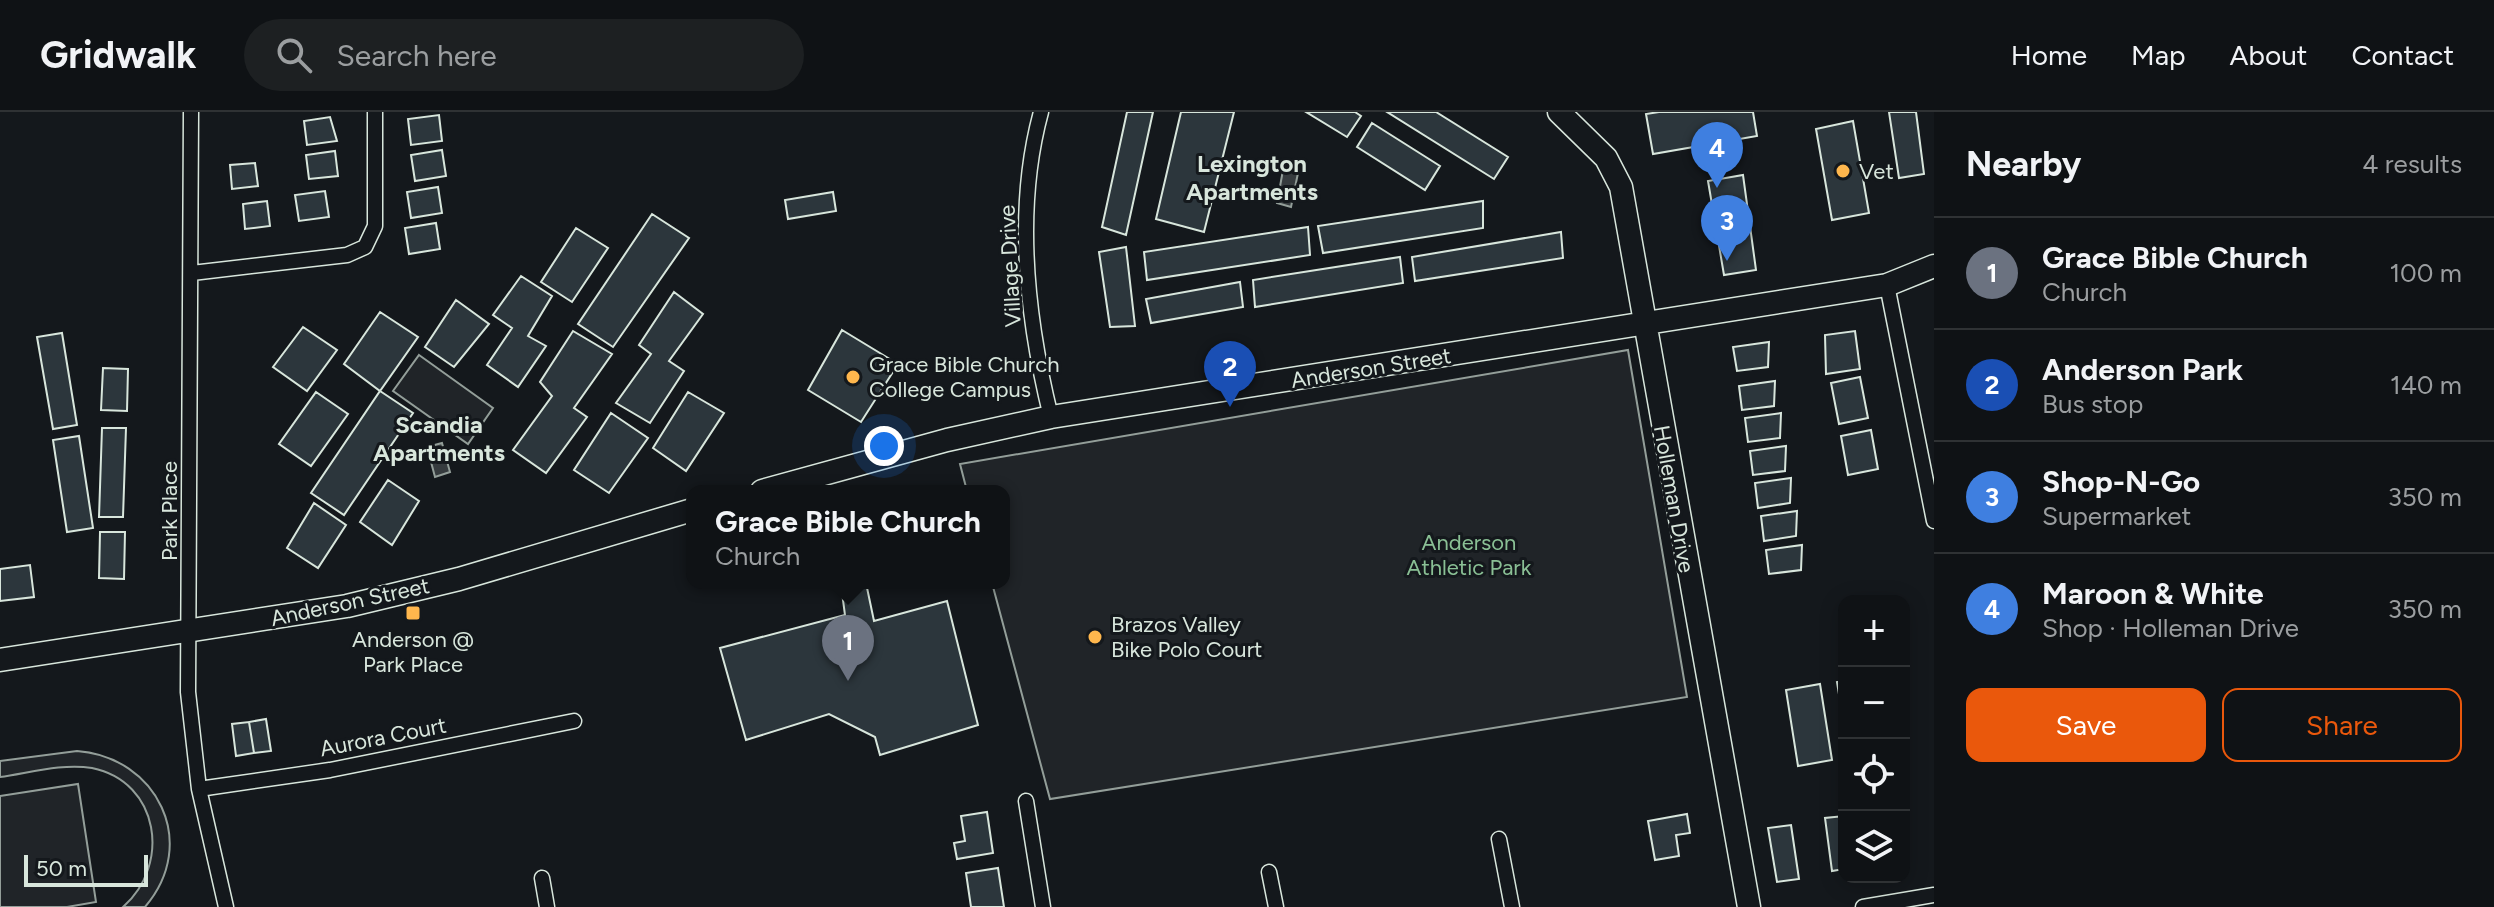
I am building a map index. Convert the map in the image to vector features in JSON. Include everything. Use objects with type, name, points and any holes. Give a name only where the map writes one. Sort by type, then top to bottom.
[{"type":"street","name":"Park Place","points":[[191,112],[188,692],[199,789],[226,907]]},
{"type":"street","points":[[192,273],[347,255],[365,247],[375,226],[375,112]]},
{"type":"street","name":"Village Drive","points":[[1041,112],[1028,181],[1027,259],[1033,321],[1051,417]]},
{"type":"street","name":"Holleman Drive","points":[[1559,112],[1606,158],[1621,187],[1643,326],[1749,907]]},
{"type":"street","name":"Anderson Street","points":[[784,485],[947,440],[1051,417],[1643,326],[1692,313],[1887,285],[1934,266]]},
{"type":"street","points":[[1887,285],[1934,521]]},
{"type":"street","name":"Anderson Street","points":[[0,660],[347,606],[459,579],[686,512]]},
{"type":"street","name":"Aurora Court","points":[[199,789],[330,770],[574,721]]},
{"type":"street","points":[[1026,801],[1043,907]]},
{"type":"street","points":[[1499,839],[1512,907]]},
{"type":"street","points":[[1269,872],[1276,907]]},
{"type":"street","points":[[542,878],[547,907]]},
{"type":"street","points":[[1863,907],[1934,895]]},
{"type":"green space","name":"Anderson Athletic Park","points":[[1628,350],[1687,697],[1050,799],[994,589],[1010,589],[1010,485],[965,485],[960,464]]},
{"type":"green space","points":[[419,355],[493,408],[468,444],[393,391]]},
{"type":"green space","points":[[77,751],[105,757],[129,769],[148,786],[162,807],[169,831],[169,856],[161,882],[145,907],[123,907],[138,890],[148,870],[152,848],[151,827],[144,807],[132,790],[115,776],[92,768],[57,768],[0,777],[0,761]]},
{"type":"green space","points":[[78,784],[96,902],[67,907],[0,907],[0,796]]},
{"type":"shaded area","points":[[1283,170],[1298,173],[1291,207],[1277,203]]},
{"type":"shaded area","points":[[442,443],[450,472],[435,477],[427,447]]},
{"type":"building","points":[[1127,112],[1153,112],[1126,235],[1102,227]]},
{"type":"building","points":[[1181,112],[1234,112],[1204,232],[1156,219]]},
{"type":"building","points":[[1306,112],[1355,112],[1361,116],[1347,137]]},
{"type":"building","points":[[1387,112],[1436,112],[1508,157],[1494,179]]},
{"type":"building","points":[[1753,112],[1757,136],[1653,154],[1646,114]]},
{"type":"building","points":[[1889,112],[1916,112],[1924,174],[1899,178]]},
{"type":"building","points":[[439,115],[442,141],[411,145],[408,119]]},
{"type":"building","points":[[330,117],[337,141],[307,145],[304,121]]},
{"type":"building","name":"Vet","points":[[1853,121],[1869,213],[1832,220],[1816,129]]},
{"type":"building","points":[[1372,123],[1440,166],[1425,190],[1357,147]]},
{"type":"building","points":[[442,150],[446,176],[415,181],[411,155]]},
{"type":"building","points":[[335,151],[338,176],[309,179],[306,155]]},
{"type":"building","points":[[255,163],[258,186],[232,189],[230,165]]},
{"type":"building","points":[[1743,175],[1756,270],[1724,275],[1708,181]]},
{"type":"building","points":[[438,187],[442,213],[411,218],[407,192]]},
{"type":"building","points":[[325,191],[329,217],[299,221],[295,195]]},
{"type":"building","points":[[833,192],[836,211],[788,219],[785,200]]},
{"type":"building","points":[[267,201],[270,226],[245,229],[243,204]]},
{"type":"building","points":[[1483,201],[1483,228],[1323,253],[1318,226]]},
{"type":"building","points":[[652,214],[689,238],[613,347],[578,324]]},
{"type":"building","points":[[436,223],[440,249],[409,254],[405,228]]},
{"type":"building","points":[[1308,227],[1310,255],[1147,280],[1144,252]]},
{"type":"building","points":[[576,228],[608,248],[572,302],[541,282]]},
{"type":"building","points":[[1561,232],[1563,258],[1415,281],[1412,257]]},
{"type":"building","points":[[1126,247],[1135,326],[1110,327],[1099,252]]},
{"type":"building","points":[[1400,257],[1403,283],[1255,307],[1253,280]]},
{"type":"building","points":[[521,276],[552,296],[528,336],[546,346],[518,387],[487,365],[512,328],[493,315]]},
{"type":"building","points":[[1240,282],[1243,307],[1151,323],[1146,299]]},
{"type":"building","points":[[674,292],[703,314],[669,361],[684,371],[650,423],[616,403],[651,354],[639,345]]},
{"type":"building","points":[[456,300],[489,324],[454,367],[425,347]]},
{"type":"building","points":[[380,312],[418,337],[380,391],[344,364]]},
{"type":"building","points":[[303,327],[337,350],[307,391],[273,367]]},
{"type":"building","name":"Grace Bible Church College Campus","points":[[842,330],[898,364],[861,422],[808,390]]},
{"type":"building","points":[[573,331],[612,354],[574,408],[587,417],[546,473],[513,450],[552,396],[540,382]]},
{"type":"building","points":[[1855,331],[1860,369],[1826,374],[1825,335]]},
{"type":"building","points":[[62,333],[77,425],[53,429],[37,337]]},
{"type":"building","points":[[1769,342],[1768,367],[1737,371],[1733,347]]},
{"type":"building","points":[[103,368],[128,369],[127,411],[101,410]]},
{"type":"building","points":[[1860,377],[1868,418],[1839,424],[1831,383]]},
{"type":"building","points":[[1775,381],[1774,406],[1742,410],[1739,386]]},
{"type":"building","points":[[380,391],[413,413],[344,515],[311,493]]},
{"type":"building","points":[[316,392],[348,414],[311,466],[279,444]]},
{"type":"building","points":[[688,392],[724,413],[686,471],[653,448]]},
{"type":"building","points":[[611,413],[648,438],[609,493],[574,470]]},
{"type":"building","points":[[1781,413],[1780,438],[1748,442],[1745,418]]},
{"type":"building","points":[[102,428],[126,428],[123,517],[99,517]]},
{"type":"building","points":[[1871,430],[1878,469],[1848,475],[1841,436]]},
{"type":"building","points":[[79,436],[93,528],[67,532],[53,440]]},
{"type":"building","points":[[1786,446],[1785,471],[1753,475],[1750,451]]},
{"type":"building","points":[[1791,478],[1790,503],[1758,508],[1755,483]]},
{"type":"building","points":[[388,480],[419,501],[392,545],[360,522]]},
{"type":"building","points":[[314,503],[346,525],[318,568],[287,548]]},
{"type":"building","points":[[1797,511],[1796,536],[1764,541],[1761,516]]},
{"type":"building","points":[[100,532],[125,532],[124,579],[99,578]]},
{"type":"building","points":[[1802,545],[1801,570],[1769,574],[1766,550]]},
{"type":"building","points":[[30,565],[34,597],[0,601],[0,569]]},
{"type":"building","points":[[842,589],[867,589],[874,621],[947,601],[978,725],[880,755],[875,737],[829,714],[746,740],[720,648],[845,615]]},
{"type":"building","points":[[1820,684],[1832,760],[1798,766],[1786,690]]},
{"type":"building","points":[[266,719],[271,751],[254,753],[249,722]]},
{"type":"building","points":[[249,722],[254,753],[236,756],[232,724]]},
{"type":"building","points":[[987,812],[993,853],[957,859],[954,843],[965,841],[961,816]]},
{"type":"building","points":[[1687,814],[1690,833],[1676,835],[1679,856],[1655,860],[1648,821]]},
{"type":"building","points":[[1838,817],[1838,870],[1832,871],[1825,818]]},
{"type":"building","points":[[1791,825],[1799,879],[1777,882],[1768,828]]},
{"type":"building","points":[[998,868],[1004,907],[971,907],[966,873]]},
{"type":"place","name":"Vet","points":[[1843,171]]},
{"type":"place","name":"Maroon & White","points":[[1717,188]]},
{"type":"place","name":"Shop-N-Go","points":[[1727,261]]},
{"type":"place","name":"Grace Bible Church College Campus","points":[[853,377]]},
{"type":"place","name":"Anderson Park","points":[[1230,407]]},
{"type":"place","name":"Anderson @ Park Place","points":[[413,613]]},
{"type":"place","name":"Brazos Valley Bike Polo Court","points":[[1095,637]]},
{"type":"place","name":"Grace Bible Church","points":[[848,681]]},
{"type":"district","name":"Lexington Apartments","points":[[1252,177]]},
{"type":"district","name":"Scandia Apartments","points":[[439,438]]}]
